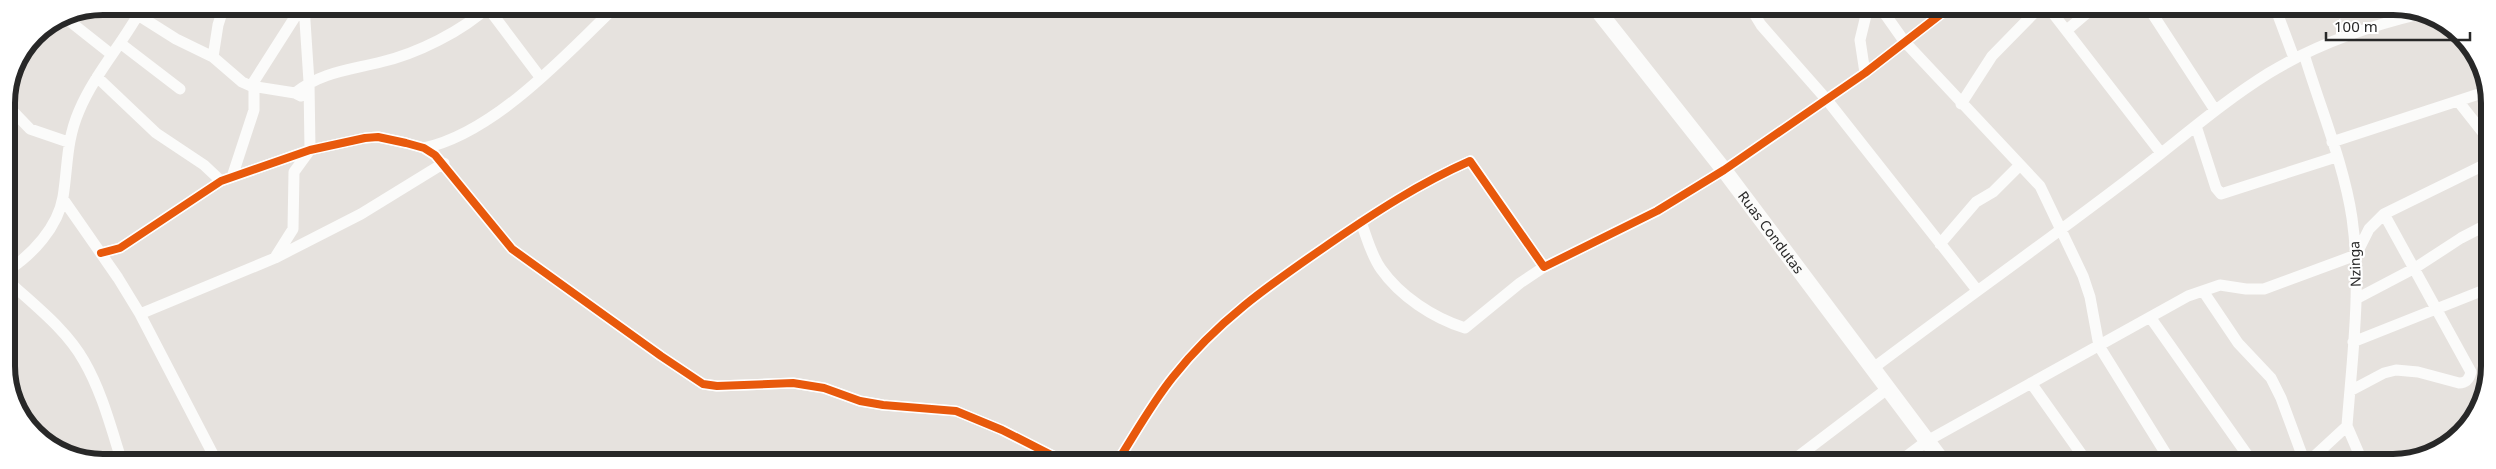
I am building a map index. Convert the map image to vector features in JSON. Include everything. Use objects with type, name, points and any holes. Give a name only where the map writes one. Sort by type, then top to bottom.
[{"type":"street","points":[[15,266],[27,257],[40,242],[53,222],[63,198],[68,142],[79,111],[111,54],[137,15]]},
{"type":"street","points":[[145,15],[183,43],[213,57],[234,77],[252,86],[295,93],[308,99]]},
{"type":"street","points":[[213,57],[221,15]]},
{"type":"street","points":[[232,177],[254,110],[252,86],[297,15]]},
{"type":"street","points":[[275,258],[294,229],[294,172],[310,150],[309,82],[304,15]]},
{"type":"street","points":[[295,93],[309,82],[326,74],[382,62],[429,46],[476,15]]},
{"type":"street","points":[[494,15],[540,77]]},
{"type":"street","points":[[101,253],[120,248],[221,181],[310,150],[372,137],[424,148],[446,143],[479,126],[540,77],[606,15]]},
{"type":"street","name":"Ruas Condutas","points":[[1601,15],[1671,106],[1724,170],[1937,454]]},
{"type":"street","points":[[1755,15],[1761,25],[1827,100],[1978,290]]},
{"type":"street","points":[[1865,73],[1860,40],[1866,15]]},
{"type":"street","points":[[1886,15],[1904,41],[2020,165],[2028,170],[2040,186],[2086,283],[2099,346],[2166,454]]},
{"type":"street","points":[[1361,222],[1376,260],[1400,291],[1440,318],[1465,328],[1520,283],[1544,267],[1656,211],[1724,170],[1865,73],[1939,15]]},
{"type":"street","points":[[1962,104],[1992,56],[2032,15]]},
{"type":"street","points":[[2054,15],[2161,153]]},
{"type":"street","points":[[2066,30],[2084,15]]},
{"type":"street","points":[[2153,15],[2215,110]]},
{"type":"street","name":"Nzinga","points":[[2279,15],[2299,56],[2332,142],[2350,209],[2356,255],[2356,300],[2347,426]]},
{"type":"street","points":[[2395,15],[2396,20]]},
{"type":"street","points":[[1872,369],[2161,153],[2215,110],[2299,56],[2409,17]]},
{"type":"street","points":[[70,22],[111,54]]},
{"type":"street","points":[[120,42],[180,89]]},
{"type":"street","points":[[97,78],[156,133],[204,165],[221,181]]},
{"type":"street","points":[[2332,142],[2480,94]]},
{"type":"street","points":[[2458,101],[2481,130]]},
{"type":"street","points":[[15,113],[30,129],[68,142]]},
{"type":"street","points":[[2196,126],[2216,188],[2221,194],[2336,157]]},
{"type":"street","points":[[424,148],[444,163],[512,249],[703,384],[717,386],[793,383],[824,388],[860,401],[882,405],[956,410],[1002,430],[1049,454]]},
{"type":"street","points":[[1121,454],[1173,377],[1210,336],[1247,301],[1361,222],[1437,175],[1470,161],[1544,267]]},
{"type":"street","points":[[140,314],[275,258],[361,214],[444,163]]},
{"type":"street","points":[[1940,244],[1976,202],[1993,192],[2020,165]]},
{"type":"street","points":[[1910,454],[1927,441],[2188,296],[2220,285],[2256,290],[2264,289],[2356,255],[2369,229],[2384,214],[2481,166]]},
{"type":"street","points":[[63,198],[140,314],[212,454]]},
{"type":"street","points":[[2350,391],[2384,373],[2396,370],[2418,372],[2459,383],[2464,383],[2470,378],[2470,368],[2416,268],[2384,214]]},
{"type":"street","points":[[2356,300],[2416,268],[2481,228]]},
{"type":"street","points":[[15,287],[68,337],[84,360],[102,400],[119,454]]},
{"type":"street","points":[[2203,291],[2238,343],[2271,378],[2303,454]]},
{"type":"street","points":[[2353,342],[2481,291]]},
{"type":"street","points":[[2150,317],[2247,454]]},
{"type":"street","points":[[2031,383],[2081,454]]},
{"type":"street","points":[[1802,454],[1887,389]]},
{"type":"street","points":[[2315,454],[2347,426],[2359,454]]},
{"type":"cycle path","points":[[1122,454],[1165,387],[1190,357],[1227,320],[1286,274],[1329,244],[1380,210],[1433,179],[1470,161],[1544,267],[1657,211],[1724,170],[1865,73],[1940,15]]},
{"type":"cycle path","points":[[101,253],[120,248],[221,181],[310,150],[378,137],[424,148],[435,155],[512,249],[703,384],[717,386],[793,383],[824,388],[860,401],[883,405],[956,411],[1002,430],[1049,454]]}]
